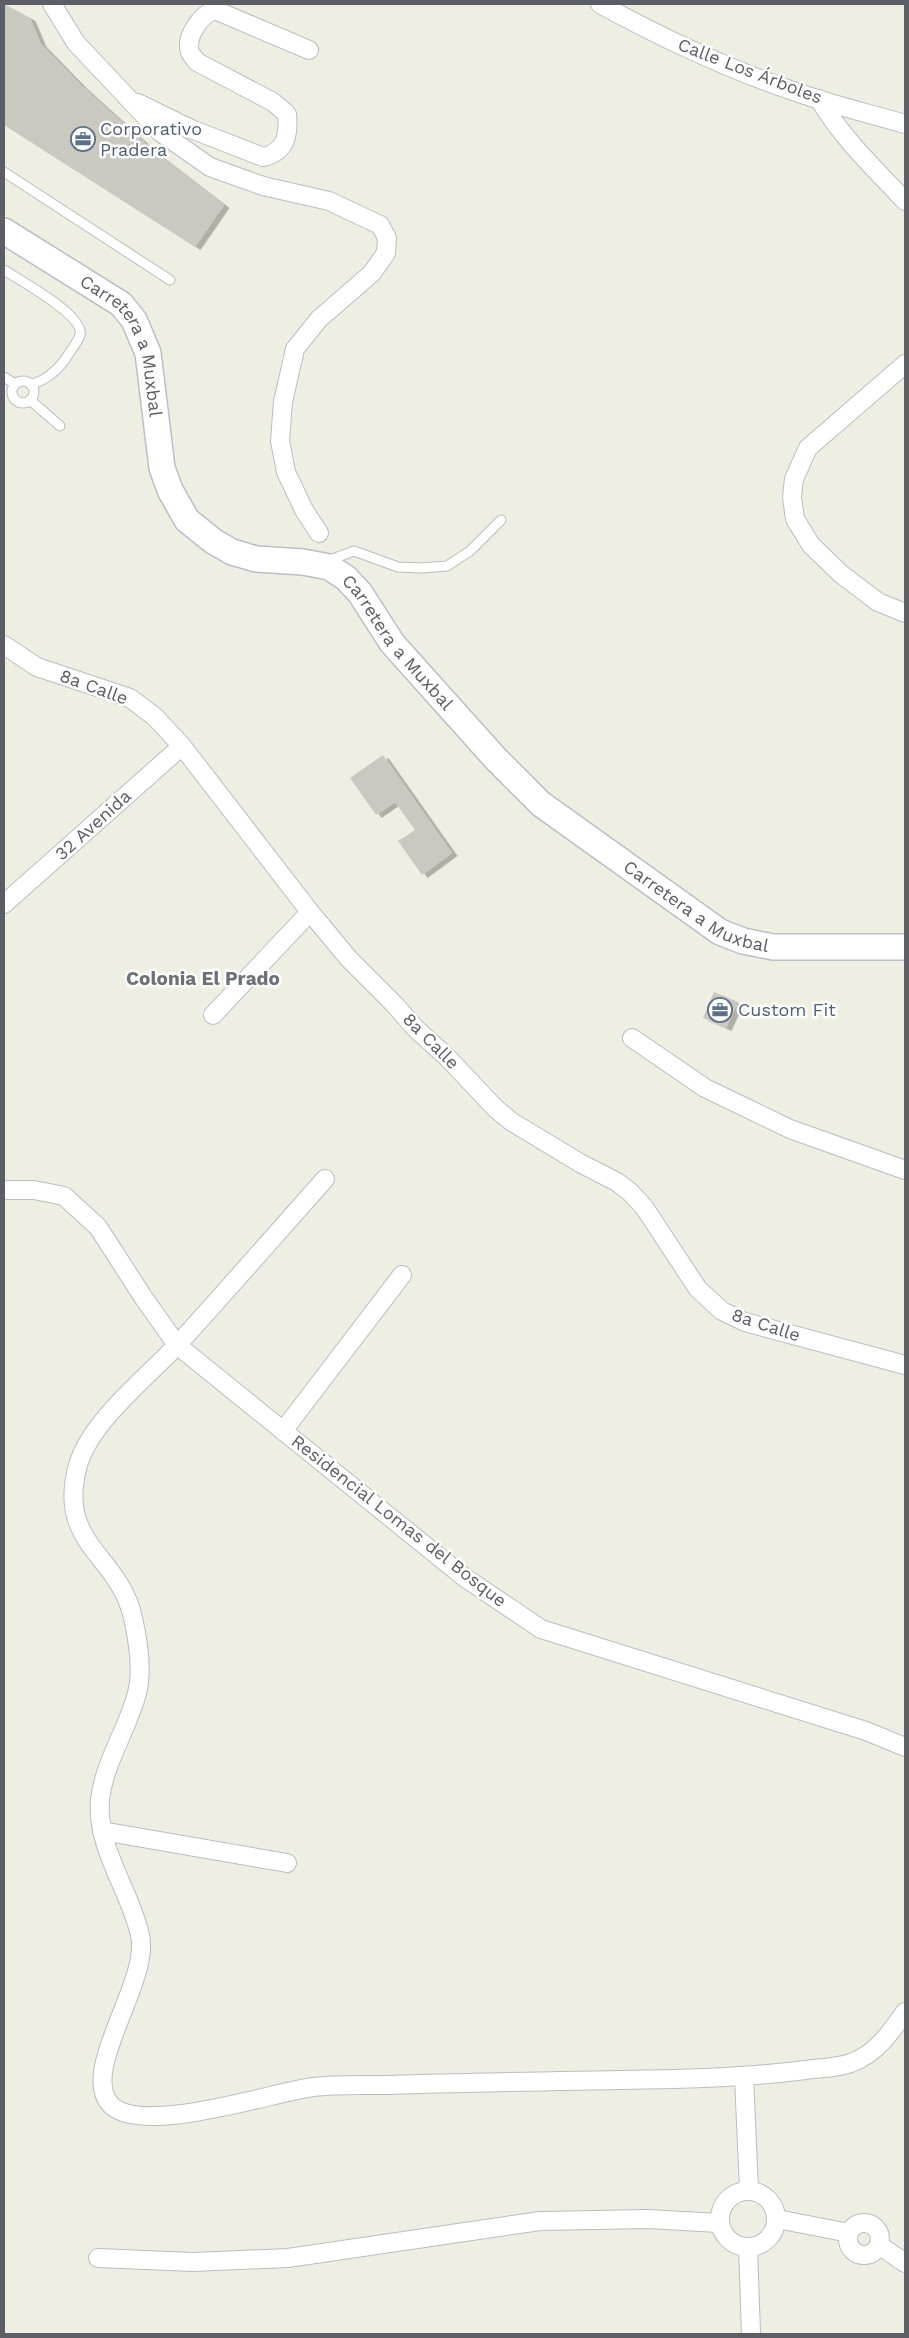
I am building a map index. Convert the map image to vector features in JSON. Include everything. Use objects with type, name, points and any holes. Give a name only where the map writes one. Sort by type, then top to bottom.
[{"type":"main road","name":"Carretera a Muxbal","points":[[4,231],[121,304],[134,320],[148,353],[162,468],[170,490],[187,520],[213,541],[232,552],[256,559],[303,562],[329,567],[346,578],[360,593],[392,643],[496,758],[541,804],[720,932],[743,941],[772,948],[905,947]]},
{"type":"street","points":[[52,4],[76,43],[160,132],[210,167],[263,186],[329,202],[380,225],[387,238],[386,253],[372,273],[318,319],[295,349],[283,402],[280,441],[286,472],[304,510],[319,533]]},
{"type":"street","name":"Calle Los Árboles","points":[[600,4],[708,58],[819,99],[905,124]]},
{"type":"street","points":[[130,100],[190,129],[263,157],[274,154],[284,144],[288,127],[287,114],[273,102],[197,62],[189,51],[190,38],[198,23],[208,12],[214,10],[309,50]]},
{"type":"street","points":[[819,99],[833,123],[905,201]]},
{"type":"street","points":[[905,364],[808,448],[794,479],[792,497],[795,519],[811,545],[841,574],[878,602],[905,613]]},
{"type":"street","name":"8a Calle","points":[[4,645],[37,667],[130,698],[155,717],[182,746],[310,912],[349,959],[495,1108],[526,1131],[580,1163],[617,1182],[630,1192],[644,1207],[698,1289],[722,1311],[745,1322],[905,1365]]},
{"type":"street","name":"32 Avenida","points":[[4,904],[182,746]]},
{"type":"street","points":[[213,1015],[310,912]]},
{"type":"street","points":[[632,1038],[705,1088],[790,1129],[905,1170]]},
{"type":"street","points":[[325,1179],[177,1345],[129,1392],[86,1445],[78,1465],[72,1504],[80,1531],[128,1598],[134,1619],[140,1661],[138,1691],[105,1778],[100,1800],[102,1831],[142,1939],[136,1979],[105,2057],[101,2090],[110,2105],[124,2114],[133,2116],[170,2116],[314,2087],[744,2078],[840,2066],[856,2061],[883,2042],[905,2012]]},
{"type":"street","name":"Residencial Lomas del Bosque","points":[[4,1190],[34,1190],[64,1196],[98,1227],[142,1297],[177,1345],[464,1577],[541,1629],[866,1730],[905,1748]]},
{"type":"street","points":[[283,1431],[402,1275]]},
{"type":"street","points":[[102,1831],[287,1863]]},
{"type":"street","points":[[744,2078],[749,2190]]},
{"type":"street","points":[[749,2190],[765,2196],[775,2210],[777,2219],[775,2228],[765,2242],[748,2247],[732,2243],[722,2231],[719,2223],[722,2207],[726,2200],[741,2191],[749,2190]]},
{"type":"street","points":[[98,2258],[193,2262],[288,2258],[540,2221],[648,2219],[719,2223]]},
{"type":"street","points":[[777,2219],[849,2233],[854,2226],[868,2223],[878,2232],[879,2245],[905,2263]]},
{"type":"street","points":[[748,2247],[750,2334]]},
{"type":"lane","points":[[4,172],[170,280]]},
{"type":"lane","points":[[4,270],[70,313],[79,324],[80,335],[63,364],[46,378],[30,384],[21,382],[15,384]]},
{"type":"lane","points":[[4,377],[15,384]]},
{"type":"lane","points":[[15,384],[12,393],[16,401],[25,403],[30,400],[34,392],[30,384]]},
{"type":"lane","points":[[30,400],[60,426]]},
{"type":"lane","points":[[320,565],[341,554],[354,551],[398,566],[422,568],[447,566],[470,551],[501,520]]},
{"type":"building","name":"Corporativo Pradera","points":[[4,4],[30,18],[41,44],[82,86],[155,152],[224,205],[195,247],[4,125]]},
{"type":"building","points":[[383,755],[452,853],[422,875],[398,841],[415,830],[395,802],[376,815],[350,778]]},
{"type":"building","name":"Custom Fit","points":[[714,992],[738,1002],[726,1028],[703,1018]]},
{"type":"place","name":"Corporativo Pradera","points":[[83,139]]},
{"type":"place","name":"Custom Fit","points":[[720,1010]]},
{"type":"district","name":"Colonia El Prado","points":[[203,978]]}]
